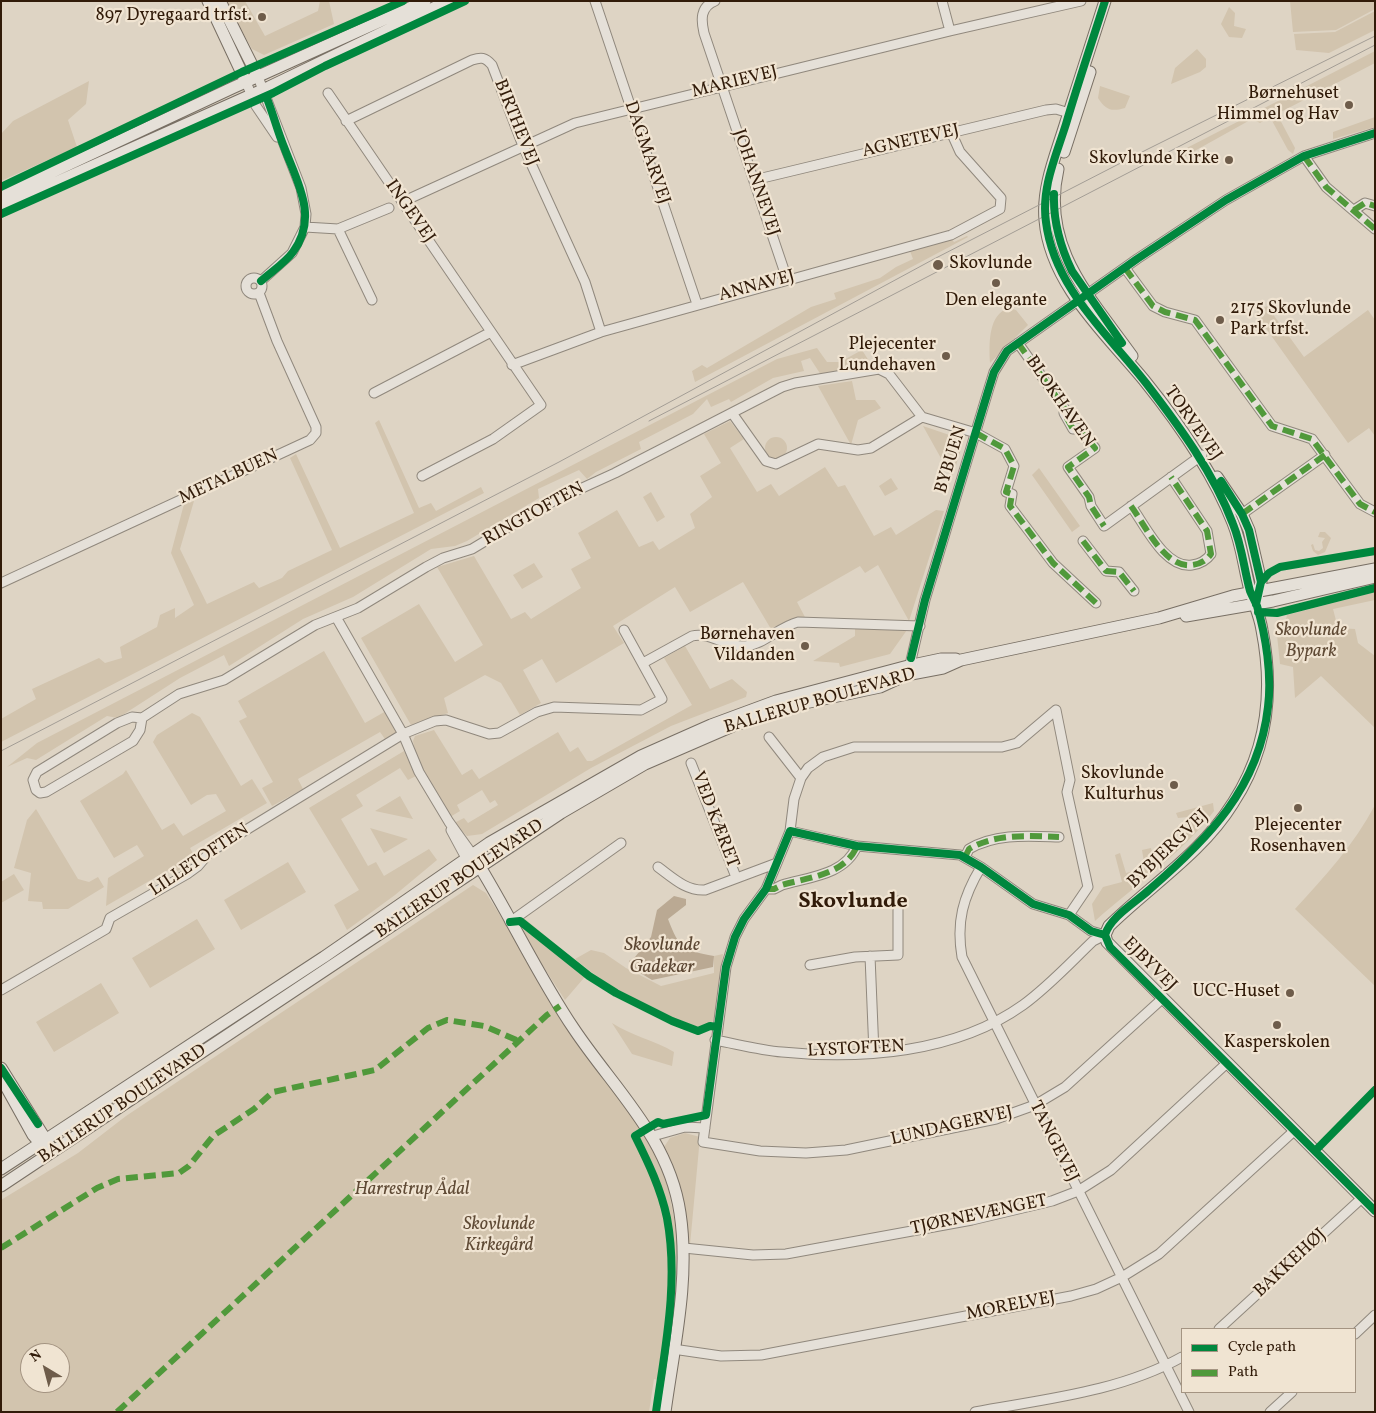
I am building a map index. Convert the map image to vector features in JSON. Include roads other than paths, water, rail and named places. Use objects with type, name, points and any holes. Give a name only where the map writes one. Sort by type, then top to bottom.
[{"type":"street","points":[[208,1],[256,106],[284,147]]},
{"type":"street","points":[[220,1],[264,89],[304,201],[304,227],[292,253],[261,281]]},
{"type":"street","points":[[1,196],[425,1]]},
{"type":"street","points":[[1,207],[264,89],[448,1]]},
{"type":"street","name":"DAGMARVEJ","points":[[595,1],[697,304]]},
{"type":"street","name":"JOHANNEVEJ","points":[[715,1],[705,9],[701,19],[704,33],[787,279]]},
{"type":"street","points":[[942,1],[950,31]]},
{"type":"street","name":"MARIEVEJ","points":[[402,202],[575,123],[950,31],[1081,1]]},
{"type":"street","name":"TORVEVEJ","points":[[1104,1],[1047,183],[1045,221],[1057,266],[1084,298],[1242,514],[1249,530],[1261,582],[1255,591]]},
{"type":"street","name":"TORVEVEJ","points":[[1084,298],[1061,248],[1054,216],[1054,193],[1059,167],[1077,116],[1110,1]]},
{"type":"street","name":"BIRTHEVEJ","points":[[346,121],[481,57],[487,60],[492,65],[523,146],[585,282],[601,332]]},
{"type":"street","name":"INGEVEJ","points":[[328,93],[541,405],[493,439],[422,476]]},
{"type":"street","name":"AGNETEVEJ","points":[[754,180],[1046,110],[1056,109],[1069,113]]},
{"type":"street","name":"ANNAVEJ","points":[[512,365],[601,332],[956,233],[1000,209],[1002,204],[998,192],[960,152],[951,132]]},
{"type":"street","name":"BYBUEN","points":[[909,670],[925,600],[994,372],[1002,357],[1018,343],[1125,268],[1226,200],[1304,156],[1375,133]]},
{"type":"street","points":[[1304,156],[1326,187],[1375,229]]},
{"type":"street","points":[[1354,210],[1365,203],[1375,206]]},
{"type":"street","points":[[304,227],[338,229],[389,208]]},
{"type":"street","points":[[338,229],[372,300]]},
{"type":"street","points":[[1125,268],[1153,306],[1165,312],[1195,320],[1272,426],[1312,439],[1360,504],[1375,512]]},
{"type":"street","points":[[253,278],[261,281],[262,288],[259,294],[250,294],[246,286],[248,280],[253,278]]},
{"type":"street","name":"METALBUEN","points":[[1,582],[310,440],[316,433],[316,427],[277,341],[259,294]]},
{"type":"street","points":[[374,393],[491,332]]},
{"type":"street","name":"BLOKHAVEN","points":[[1018,343],[1065,409],[1064,413],[1073,429],[1079,428],[1094,448],[1068,467],[1089,497],[1091,506],[1104,526],[1200,456]]},
{"type":"street","name":"RINGTOFTEN","points":[[142,718],[140,730],[133,741],[46,792],[40,793],[36,790],[34,776],[42,769],[117,724],[132,717],[142,718],[192,688],[224,680],[315,625],[358,608],[443,558],[472,549],[545,505],[615,473],[782,387],[795,382],[879,369],[889,374],[922,417]]},
{"type":"street","points":[[732,413],[766,461],[776,464],[818,444],[858,450],[871,448],[922,417],[976,433],[1005,449],[1014,466],[1006,492],[1012,494],[1010,506],[1053,563],[1096,603]]},
{"type":"street","points":[[1242,514],[1325,455]]},
{"type":"street","name":"TORVEVEJ","points":[[1200,456],[1233,522],[1255,591],[1256,604]]},
{"type":"street","points":[[1131,506],[1171,561],[1183,566],[1197,564],[1206,560],[1211,554],[1207,531],[1171,478]]},
{"type":"street","points":[[1083,540],[1106,571],[1119,572],[1134,591]]},
{"type":"street","name":"BALLERUP BOULEVARD","points":[[1,1170],[324,957],[469,856],[603,777],[682,737],[786,698],[909,670],[941,659],[961,660],[1159,618],[1211,601],[1255,591],[1375,569]]},
{"type":"street","name":"BALLERUP BOULEVARD","points":[[1159,618],[1191,616],[1256,604],[1375,577]]},
{"type":"street","name":"BYBJERGVEJ","points":[[994,1023],[1023,1005],[1093,942],[1105,935],[1106,929],[1122,913],[1200,845],[1220,823],[1247,778],[1264,728],[1268,700],[1266,656],[1256,604]]},
{"type":"street","points":[[336,617],[403,734],[419,772],[469,856],[573,1028],[653,1136],[670,1175],[680,1211],[684,1248],[683,1280],[665,1412]]},
{"type":"street","points":[[643,663],[692,636],[700,634],[727,644],[744,646],[754,645],[786,625],[798,622],[920,626]]},
{"type":"street","name":"LILLETOFTEN","points":[[1,990],[106,929],[110,918],[187,874],[198,866],[210,852],[403,734],[443,720],[489,734],[499,733],[537,712],[554,707],[645,710],[662,699],[624,630]]},
{"type":"street","name":"BALLERUP BOULEVARD","points":[[1,1186],[52,1154],[597,790],[680,747],[749,719],[800,704],[872,689],[909,670]]},
{"type":"street","points":[[653,1136],[685,1127],[704,1128],[714,1040],[726,967],[735,937],[744,919],[766,889],[777,863],[790,831],[794,799],[801,778],[820,758],[854,748],[1002,747],[1017,743],[1056,710],[1070,780],[1067,792],[1088,888],[1069,915]]},
{"type":"street","points":[[769,737],[801,778]]},
{"type":"street","name":"VED KÆRET","points":[[691,763],[736,877]]},
{"type":"street","name":"EJBYVEJ","points":[[790,831],[857,846],[950,852],[965,857],[982,867],[1033,904],[1069,915],[1091,931],[1105,935],[1110,947],[1375,1211]]},
{"type":"street","points":[[965,857],[969,849],[989,840],[1035,836],[1059,837]]},
{"type":"street","points":[[510,922],[621,843]]},
{"type":"street","points":[[766,889],[774,889],[787,883],[833,871],[853,856],[857,846]]},
{"type":"street","name":"VED KÆRET","points":[[658,867],[688,888],[696,891],[705,890],[777,863]]},
{"type":"street","name":"TANGEVEJ","points":[[982,867],[968,888],[962,904],[959,939],[969,973],[1189,1412]]},
{"type":"street","points":[[810,965],[870,956],[898,955],[898,901]]},
{"type":"street","points":[[870,956],[874,1053]]},
{"type":"street","name":"LUNDAGERVEJ","points":[[704,1128],[703,1142],[760,1151],[796,1153],[846,1150],[996,1120],[1035,1105],[1065,1087],[1162,999]]},
{"type":"street","name":"LYSTOFTEN","points":[[714,1040],[781,1052],[828,1055],[874,1053],[950,1040],[994,1023]]},
{"type":"street","name":"TJØRNEVÆNGET","points":[[684,1248],[753,1255],[786,1254],[1031,1208],[1078,1191],[1112,1170],[1227,1063]]},
{"type":"street","points":[[1,1068],[43,1141]]},
{"type":"street","points":[[1,1077],[52,1154]]},
{"type":"street","name":"MORELVEJ","points":[[673,1349],[720,1356],[761,1355],[1071,1296],[1096,1289],[1122,1277],[1159,1254],[1294,1130]]},
{"type":"street","name":"BAKKEHØJ","points":[[1220,1328],[1362,1198]]},
{"type":"street","points":[[1356,1333],[1375,1315]]},
{"type":"street","points":[[975,1412],[1120,1384],[1166,1366],[1181,1358]]},
{"type":"street","points":[[1270,1412],[1291,1393]]},
{"type":"water","name":"Skovlunde Gadekær","points":[[674,896],[686,899],[686,905],[668,919],[676,937],[689,950],[714,956],[713,967],[652,980],[632,968],[629,961],[635,957],[651,937],[657,910]]},
{"type":"tram line","points":[[1,751],[559,462],[934,259],[1146,150],[1375,36]]},
{"type":"tram line","points":[[649,421],[1375,45]]},
{"type":"place","name":"897 Dyregaard trfst.","points":[[262,17]]},
{"type":"place","name":"Børnehuset Himmel og Hav","points":[[1349,105]]},
{"type":"place","name":"Skovlunde Kirke","points":[[1229,160]]},
{"type":"place","name":"Skovlunde","points":[[938,265]]},
{"type":"place","name":"Den elegante","points":[[996,283]]},
{"type":"place","name":"2175 Skovlunde Park trfst.","points":[[1220,320]]},
{"type":"place","name":"Plejecenter Lundehaven","points":[[946,356]]},
{"type":"place","name":"Børnehaven Vildanden","points":[[805,646]]},
{"type":"place","name":"Skovlunde Kulturhus","points":[[1174,785]]},
{"type":"place","name":"Plejecenter Rosenhaven","points":[[1298,808]]},
{"type":"place","name":"UCC-Huset","points":[[1290,993]]},
{"type":"place","name":"Kasperskolen","points":[[1277,1025]]},
{"type":"district","name":"Skovlunde","points":[[853,903]]},
{"type":"park label","name":"Skovlunde Bypark","points":[[1311,642]]},
{"type":"park label","name":"Harrestrup Ådal","points":[[412,1191]]},
{"type":"park label","name":"Skovlunde Kirkegård","points":[[499,1236]]}]
